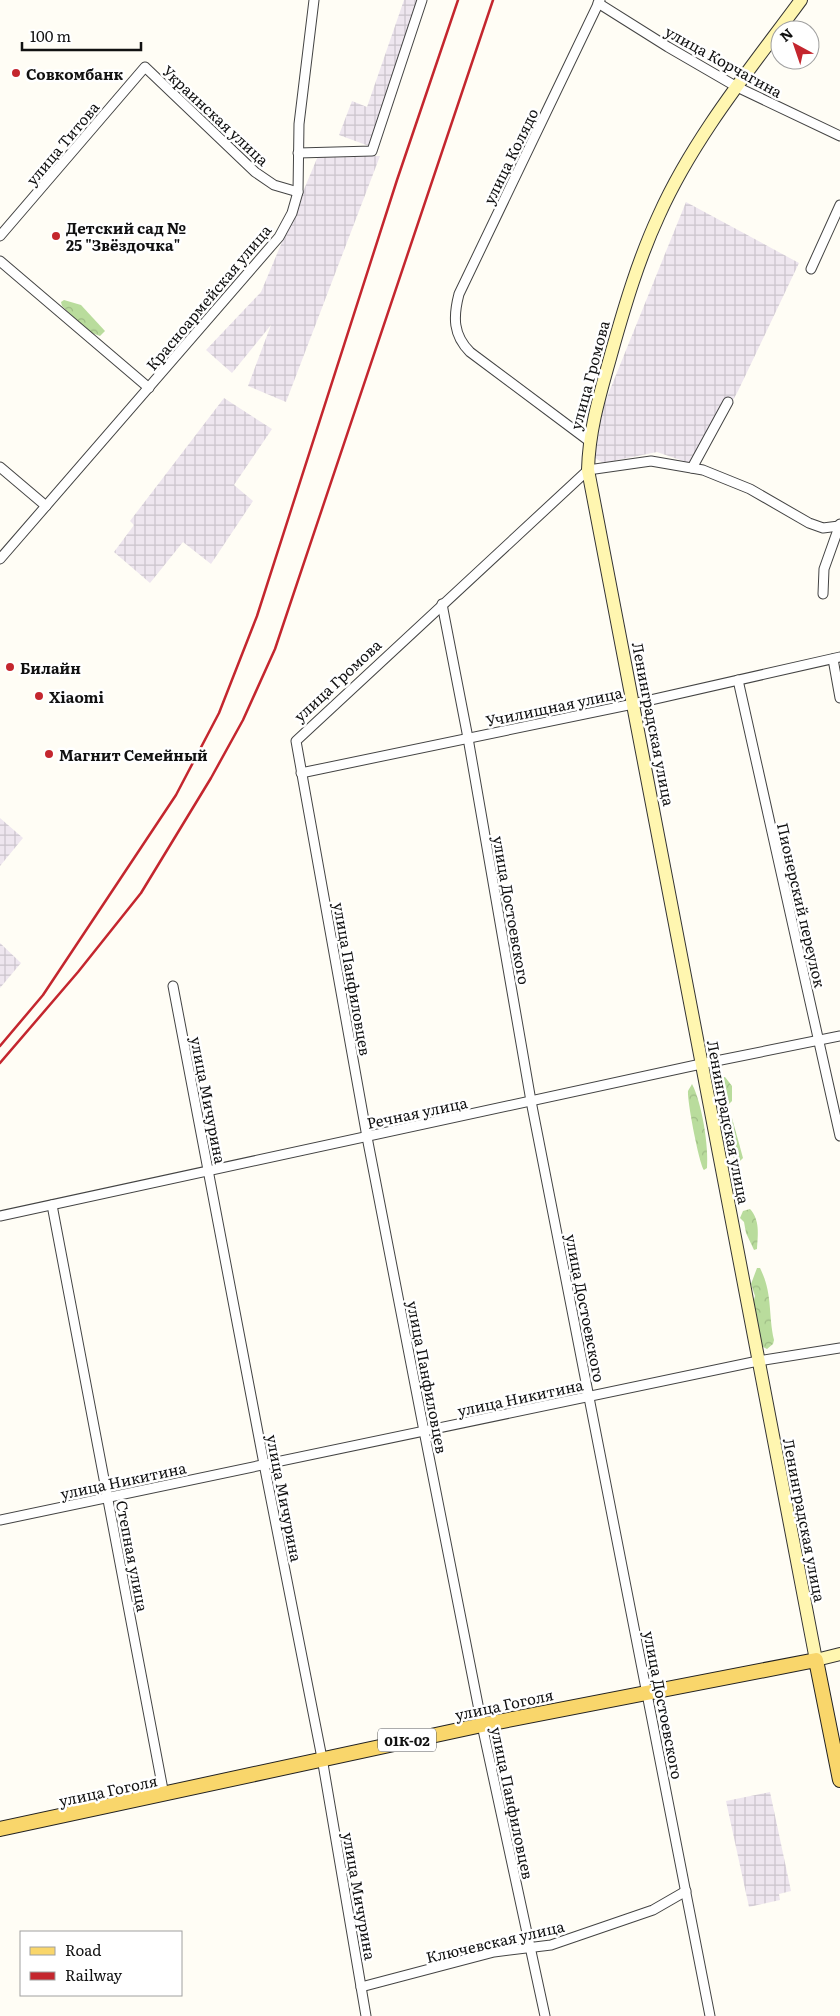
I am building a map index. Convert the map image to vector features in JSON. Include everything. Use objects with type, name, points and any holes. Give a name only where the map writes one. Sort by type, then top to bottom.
[{"type":"main road","name":"улица Гоголя","points":[[0,1829],[164,1795],[322,1758],[648,1691],[816,1660]]},
{"type":"main road","name":"Ленинградская улица","points":[[816,1660],[840,1780]]},
{"type":"street","name":"Красноармейская улица","points":[[0,559],[279,237],[292,212],[298,192],[299,124],[314,0]]},
{"type":"street","points":[[298,153],[372,151],[422,0]]},
{"type":"street","name":"улица Громова","points":[[296,741],[588,470],[589,441],[597,403],[627,300],[659,214],[696,147],[737,87],[801,0]]},
{"type":"street","name":"улица Корчагина","points":[[599,2],[668,47],[737,87],[840,136]]},
{"type":"street","name":"улица Колядо","points":[[589,441],[470,352],[460,342],[455,327],[455,308],[459,294],[599,2]]},
{"type":"street","name":"Украинская улица","points":[[145,68],[255,172],[274,185],[298,192]]},
{"type":"street","name":"улица Титова","points":[[0,236],[145,68]]},
{"type":"street","points":[[811,269],[840,205]]},
{"type":"street","points":[[0,261],[149,388]]},
{"type":"street","points":[[692,468],[728,402]]},
{"type":"street","points":[[588,470],[651,461],[703,470],[750,489],[809,523],[823,528],[840,525],[824,569],[823,594]]},
{"type":"street","points":[[0,467],[46,506]]},
{"type":"street","name":"Ленинградская улица","points":[[588,470],[816,1660]]},
{"type":"street","name":"улица Достоевского","points":[[442,604],[468,738],[531,1101],[590,1396],[597,1447],[648,1691],[710,2016]]},
{"type":"street","points":[[836,658],[840,698]]},
{"type":"street","name":"Училищная улица","points":[[301,772],[634,704],[836,658]]},
{"type":"street","name":"Пионерский переулок","points":[[738,680],[840,1136]]},
{"type":"street","name":"улица Панфиловцев","points":[[296,741],[367,1137],[424,1431],[482,1725],[545,2016]]},
{"type":"street","name":"улица Мичурина","points":[[173,986],[322,1758],[366,2016]]},
{"type":"street","name":"Речная улица","points":[[0,1216],[701,1064],[840,1036]]},
{"type":"street","name":"Степная улица","points":[[52,1205],[164,1795]]},
{"type":"street","name":"улица Никитина","points":[[0,1520],[758,1361],[840,1348]]},
{"type":"street","name":"улица Гоголя","points":[[816,1660],[840,1654]]},
{"type":"street","name":"Ключевская улица","points":[[361,1987],[494,1952],[551,1945],[653,1910],[686,1891]]},
{"type":"shaded area","points":[[404,0],[418,0],[369,146],[339,135],[352,101],[367,107]]},
{"type":"shaded area","points":[[318,156],[380,156],[286,402],[248,386],[271,325],[232,373],[206,350],[261,292]]},
{"type":"shaded area","points":[[686,202],[799,263],[738,391],[702,456],[696,451],[692,464],[657,452],[603,463],[595,458],[603,407]]},
{"type":"shaded area","points":[[224,398],[272,429],[234,485],[253,501],[211,564],[183,542],[150,583],[114,552],[134,525],[130,521]]},
{"type":"shaded area","points":[[0,818],[23,838],[0,866]]},
{"type":"shaded area","points":[[0,943],[21,963],[0,988]]},
{"type":"shaded area","points":[[770,1792],[791,1891],[779,1894],[780,1900],[749,1907],[726,1801]]},
{"type":"green space","points":[[64,300],[81,305],[105,331],[100,336],[89,332],[62,306],[61,302]]},
{"type":"green space","points":[[725,1077],[732,1086],[732,1101],[727,1106],[721,1102],[716,1085],[719,1078]]},
{"type":"green space","points":[[692,1084],[702,1113],[706,1137],[707,1168],[704,1170],[696,1144],[689,1106],[688,1091]]},
{"type":"green space","points":[[725,1118],[732,1118],[743,1158],[738,1163],[731,1154],[721,1124]]},
{"type":"green space","points":[[750,1209],[758,1228],[757,1249],[754,1250],[746,1233],[744,1222],[740,1218],[743,1211]]},
{"type":"green space","points":[[757,1268],[760,1268],[764,1277],[769,1295],[774,1340],[773,1344],[767,1349],[761,1346],[753,1303],[755,1296],[751,1284]]},
{"type":"railway","points":[[0,1046],[43,995],[176,795],[219,713],[257,616],[397,180],[458,0]]},
{"type":"railway","points":[[0,1063],[78,972],[141,893],[211,778],[243,720],[275,649],[493,0]]},
{"type":"place","name":"Совкомбанк","points":[[16,73]]},
{"type":"place","name":"Детский сад № 25 \"Звёздочка\"","points":[[56,236]]},
{"type":"place","name":"Билайн","points":[[10,667]]},
{"type":"place","name":"Xiaomi","points":[[39,696]]},
{"type":"place","name":"Магнит Семейный","points":[[49,754]]}]
